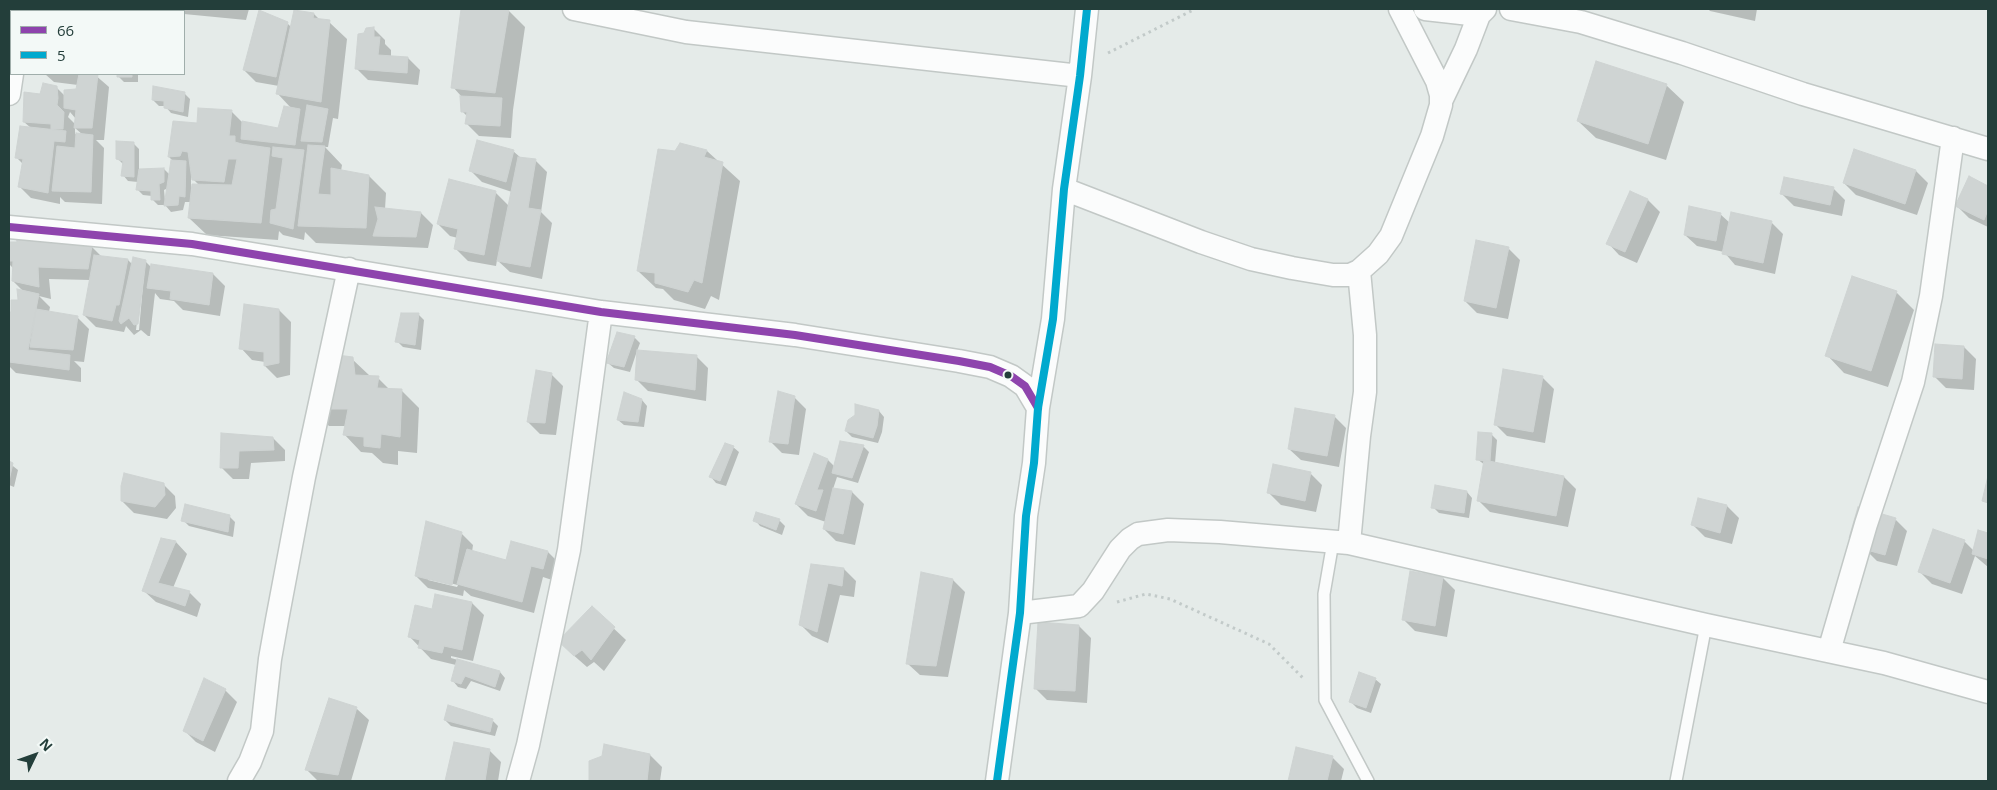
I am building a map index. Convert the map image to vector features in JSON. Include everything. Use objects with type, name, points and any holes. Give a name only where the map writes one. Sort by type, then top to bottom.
[{"type":"street","points":[[574,9],[686,32],[1081,72]]},
{"type":"street","points":[[997,781],[1020,613],[1026,516],[1038,408],[1052,319],[1064,189],[1081,72],[1087,9]]},
{"type":"street","points":[[1400,9],[1434,74],[1442,99]]},
{"type":"street","points":[[1064,189],[1201,242],[1251,259],[1324,274],[1342,276],[1359,271],[1378,254],[1391,236],[1432,136],[1442,99],[1482,12],[1425,9]]},
{"type":"street","points":[[1511,9],[1581,22],[1682,53],[1803,94],[1988,149]]},
{"type":"street","points":[[9,94],[12,75]]},
{"type":"street","points":[[1829,650],[1866,524],[1913,382],[1931,296],[1953,138]]},
{"type":"street","points":[[9,227],[192,244],[601,312],[795,335],[990,367],[1005,373],[1021,383],[1029,391],[1038,408]]},
{"type":"street","points":[[239,781],[250,762],[262,731],[270,659],[277,620],[304,477],[349,269]]},
{"type":"street","points":[[1341,543],[1365,392],[1365,335],[1359,271]]},
{"type":"street","points":[[518,781],[569,550],[601,312]]},
{"type":"street","points":[[1020,613],[1079,606],[1093,591],[1120,549],[1138,534],[1168,530],[1220,532],[1341,543],[1706,625],[1829,650],[1988,692]]},
{"type":"lane","points":[[1341,543],[1324,594],[1325,700],[1368,781]]},
{"type":"lane","points":[[1676,781],[1706,625]]},
{"type":"path","points":[[1081,72],[1195,9]]},
{"type":"path","points":[[1079,606],[1123,601],[1146,594],[1170,599],[1270,644],[1325,700]]},
{"type":"building","points":[[42,9],[100,9],[100,10]]},
{"type":"building","points":[[461,9],[509,9],[495,93],[451,88]]},
{"type":"building","points":[[259,10],[288,22],[276,77],[243,70]]},
{"type":"building","points":[[294,10],[314,13],[313,18],[330,20],[321,102],[276,94]]},
{"type":"building","points":[[374,27],[374,37],[380,37],[378,55],[408,57],[407,73],[355,69],[358,34],[364,33],[366,28]]},
{"type":"building","points":[[1596,61],[1667,84],[1648,144],[1577,121]]},
{"type":"building","points":[[79,75],[98,75],[92,128],[74,128],[76,110],[64,108],[64,90],[76,89]]},
{"type":"building","points":[[117,75],[132,75],[132,77],[117,77]]},
{"type":"building","points":[[43,83],[57,86],[57,105],[64,112],[63,129],[51,129],[51,124],[23,122],[24,92],[40,94]]},
{"type":"building","points":[[153,86],[185,92],[183,112],[164,108],[164,101],[152,100]]},
{"type":"building","points":[[460,96],[502,98],[500,126],[465,124],[467,112],[461,112]]},
{"type":"building","points":[[307,105],[328,109],[322,142],[301,141]]},
{"type":"building","points":[[284,106],[300,109],[295,145],[241,139],[242,121],[278,128]]},
{"type":"building","points":[[198,108],[232,110],[229,136],[235,136],[235,142],[270,148],[261,223],[188,218],[192,184],[232,185],[237,159],[228,159],[224,182],[192,180],[188,152],[182,151],[180,156],[168,157],[173,121],[197,123]]},
{"type":"building","points":[[20,126],[66,131],[65,142],[54,141],[48,193],[18,187],[23,159],[15,158]]},
{"type":"building","points":[[76,133],[93,135],[91,192],[52,191],[57,146],[75,148]]},
{"type":"building","points":[[477,140],[514,150],[506,182],[469,171]]},
{"type":"building","points":[[116,141],[134,142],[134,177],[121,176],[123,161],[116,159]]},
{"type":"building","points":[[680,143],[707,150],[704,157],[723,162],[702,283],[694,280],[688,292],[655,283],[655,273],[637,271],[658,149],[675,151]]},
{"type":"building","points":[[308,145],[325,146],[318,194],[331,195],[331,168],[369,175],[366,228],[298,226]]},
{"type":"building","points":[[273,147],[304,150],[293,229],[270,223],[271,210],[276,209],[283,158],[272,156]]},
{"type":"building","points":[[1854,149],[1916,170],[1905,204],[1843,183]]},
{"type":"building","points":[[518,157],[536,159],[528,208],[541,210],[530,267],[497,261]]},
{"type":"building","points":[[171,160],[186,161],[185,197],[179,196],[178,205],[164,206]]},
{"type":"building","points":[[164,168],[164,182],[159,184],[160,200],[151,200],[151,191],[136,190],[139,169]]},
{"type":"building","points":[[1969,176],[1988,186],[1988,210],[1984,220],[1955,206]]},
{"type":"building","points":[[1784,177],[1834,187],[1830,205],[1780,194]]},
{"type":"building","points":[[449,179],[496,191],[484,255],[454,249],[458,229],[437,224]]},
{"type":"building","points":[[1630,191],[1648,199],[1625,252],[1606,244]]},
{"type":"building","points":[[1689,206],[1721,213],[1716,241],[1684,235]]},
{"type":"building","points":[[375,207],[421,212],[416,237],[373,236],[378,219]]},
{"type":"building","points":[[1731,212],[1772,221],[1763,263],[1722,254]]},
{"type":"building","points":[[16,237],[92,246],[88,269],[38,267],[39,287],[12,281],[13,261],[9,261],[9,242],[17,242]]},
{"type":"building","points":[[1476,240],[1509,247],[1496,308],[1464,301]]},
{"type":"building","points":[[94,255],[128,259],[119,305],[116,305],[112,321],[83,315]]},
{"type":"building","points":[[133,257],[146,260],[138,324],[134,325],[129,318],[121,324],[119,321]]},
{"type":"building","points":[[151,264],[213,273],[209,305],[170,299],[171,291],[147,288]]},
{"type":"building","points":[[1852,276],[1897,291],[1871,371],[1825,356]]},
{"type":"building","points":[[17,289],[39,294],[28,350],[70,355],[69,370],[9,362],[9,312],[11,312],[11,300],[18,300]]},
{"type":"building","points":[[244,304],[279,309],[279,363],[264,366],[264,352],[239,349]]},
{"type":"building","points":[[36,309],[78,316],[73,350],[30,347]]},
{"type":"building","points":[[401,313],[419,313],[415,345],[395,342]]},
{"type":"building","points":[[617,332],[635,336],[624,367],[606,363]]},
{"type":"building","points":[[1935,344],[1964,346],[1962,379],[1933,377]]},
{"type":"building","points":[[637,350],[697,355],[695,390],[635,380]]},
{"type":"building","points":[[321,353],[353,357],[355,375],[379,376],[377,388],[402,389],[400,437],[381,434],[380,448],[364,446],[364,437],[343,435],[348,409],[310,409]]},
{"type":"building","points":[[1503,369],[1543,376],[1533,432],[1494,425]]},
{"type":"building","points":[[536,370],[552,373],[545,423],[527,422]]},
{"type":"building","points":[[778,391],[795,396],[788,444],[769,442]]},
{"type":"building","points":[[624,392],[642,399],[638,422],[617,420]]},
{"type":"building","points":[[855,404],[879,410],[873,438],[845,431],[848,420],[855,415]]},
{"type":"building","points":[[1295,408],[1335,415],[1327,456],[1288,449]]},
{"type":"building","points":[[1478,432],[1492,433],[1490,461],[1476,460]]},
{"type":"building","points":[[221,433],[273,437],[274,450],[239,451],[238,468],[220,468]]},
{"type":"building","points":[[840,441],[864,445],[852,478],[832,473]]},
{"type":"building","points":[[725,443],[734,446],[720,481],[709,477]]},
{"type":"building","points":[[814,453],[828,459],[817,490],[823,490],[816,511],[795,504]]},
{"type":"building","points":[[1484,460],[1564,476],[1556,516],[1477,501]]},
{"type":"building","points":[[9,461],[13,463],[9,481]]},
{"type":"building","points":[[1273,464],[1311,472],[1305,501],[1267,493]]},
{"type":"building","points":[[124,473],[164,483],[165,495],[155,507],[121,501],[121,486]]},
{"type":"building","points":[[1988,476],[1988,503],[1982,501]]},
{"type":"building","points":[[1435,485],[1467,491],[1464,513],[1431,508]]},
{"type":"building","points":[[833,488],[852,491],[843,534],[823,529]]},
{"type":"building","points":[[1698,498],[1727,505],[1720,533],[1691,525]]},
{"type":"building","points":[[185,504],[230,515],[228,532],[181,521]]},
{"type":"building","points":[[1858,507],[1896,518],[1885,555],[1863,549],[1865,542],[1849,538]]},
{"type":"building","points":[[756,512],[780,519],[776,530],[753,521]]},
{"type":"building","points":[[426,521],[462,532],[452,585],[415,576]]},
{"type":"building","points":[[1933,529],[1965,540],[1950,583],[1918,572]]},
{"type":"building","points":[[1978,530],[1988,533],[1988,559],[1972,554]]},
{"type":"building","points":[[161,538],[176,541],[158,583],[190,591],[185,606],[142,591]]},
{"type":"building","points":[[511,541],[548,551],[543,569],[531,566],[522,602],[457,584],[467,549],[506,560]]},
{"type":"building","points":[[811,564],[844,568],[842,586],[828,583],[817,632],[799,625]]},
{"type":"building","points":[[1410,571],[1443,577],[1435,626],[1402,620]]},
{"type":"building","points":[[921,572],[953,579],[936,666],[906,664]]},
{"type":"building","points":[[435,594],[472,602],[462,650],[444,646],[442,653],[418,648],[420,640],[408,637],[415,605],[432,609]]},
{"type":"building","points":[[592,606],[615,627],[591,660],[582,650],[574,656],[558,641]]},
{"type":"building","points":[[1038,622],[1079,625],[1075,691],[1034,689]]},
{"type":"building","points":[[457,659],[500,671],[495,687],[465,676],[461,684],[451,681]]},
{"type":"building","points":[[1359,672],[1376,678],[1366,708],[1349,702]]},
{"type":"building","points":[[204,678],[226,689],[203,741],[183,731]]},
{"type":"building","points":[[329,698],[357,707],[338,775],[305,770]]},
{"type":"building","points":[[448,705],[493,719],[490,732],[444,720]]},
{"type":"building","points":[[454,742],[490,749],[485,781],[445,781]]},
{"type":"building","points":[[604,744],[650,754],[647,781],[589,781],[589,761],[602,756]]},
{"type":"building","points":[[1296,747],[1333,756],[1327,781],[1288,781]]},
{"type":"transit line","name":"5","points":[[997,781],[1020,613],[1026,516],[1034,463],[1038,408],[1053,319],[1064,189],[1080,76],[1087,9]]},
{"type":"transit line","name":"66","points":[[9,227],[192,244],[601,312],[795,335],[959,361],[990,367],[1011,376],[1025,386],[1038,408]]}]
